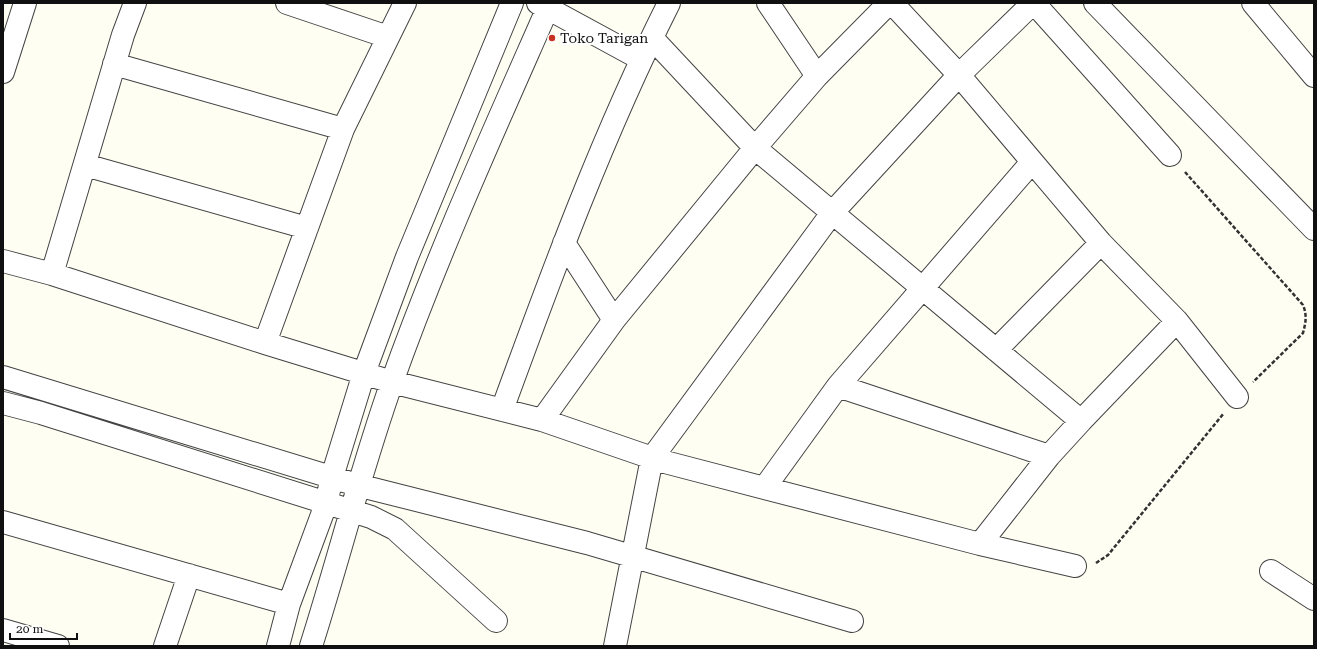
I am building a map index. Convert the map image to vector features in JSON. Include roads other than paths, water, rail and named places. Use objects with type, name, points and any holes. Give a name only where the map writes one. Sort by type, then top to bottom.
[{"type":"street","points":[[3,72],[25,3]]},
{"type":"street","points":[[52,274],[114,64],[135,3]]},
{"type":"street","points":[[287,3],[388,37]]},
{"type":"street","points":[[265,343],[343,129],[406,3]]},
{"type":"street","points":[[278,646],[289,604],[326,504],[332,477],[364,373],[407,257],[512,3]]},
{"type":"street","points":[[502,410],[564,243],[641,59],[669,3]]},
{"type":"street","points":[[768,3],[817,76]]},
{"type":"street","points":[[542,420],[614,320],[755,148],[817,76],[890,3],[959,75],[1101,243],[1177,321],[1237,397]]},
{"type":"street","points":[[615,646],[634,557],[652,458],[832,213],[959,75],[1034,3],[1170,155]]},
{"type":"street","points":[[1096,3],[1314,229]]},
{"type":"street","points":[[1253,3],[1314,76]]},
{"type":"street","points":[[311,646],[357,485],[392,382],[441,253],[546,4],[641,59]]},
{"type":"street","points":[[652,38],[755,148],[1081,421]]},
{"type":"street","points":[[114,64],[343,129]]},
{"type":"street","points":[[765,487],[838,386],[1032,162]]},
{"type":"street","points":[[85,165],[307,228]]},
{"type":"street","points":[[564,243],[614,320]]},
{"type":"street","points":[[996,350],[1101,243]]},
{"type":"street","points":[[3,261],[52,274],[265,343],[392,382],[542,420],[652,458],[980,544],[1075,566]]},
{"type":"street","points":[[980,544],[1049,456],[1177,321]]},
{"type":"street","points":[[3,377],[357,485],[587,543],[852,621]]},
{"type":"street","points":[[838,386],[1049,456]]},
{"type":"street","points":[[3,403],[41,413],[350,512],[371,517],[395,529],[496,621]]},
{"type":"street","points":[[3,522],[289,604]]},
{"type":"street","points":[[1271,571],[1314,599]]},
{"type":"street","points":[[165,646],[189,575]]},
{"type":"street","points":[[3,630],[58,646]]},
{"type":"place","name":"Toko Tarigan","points":[[552,38]]}]
